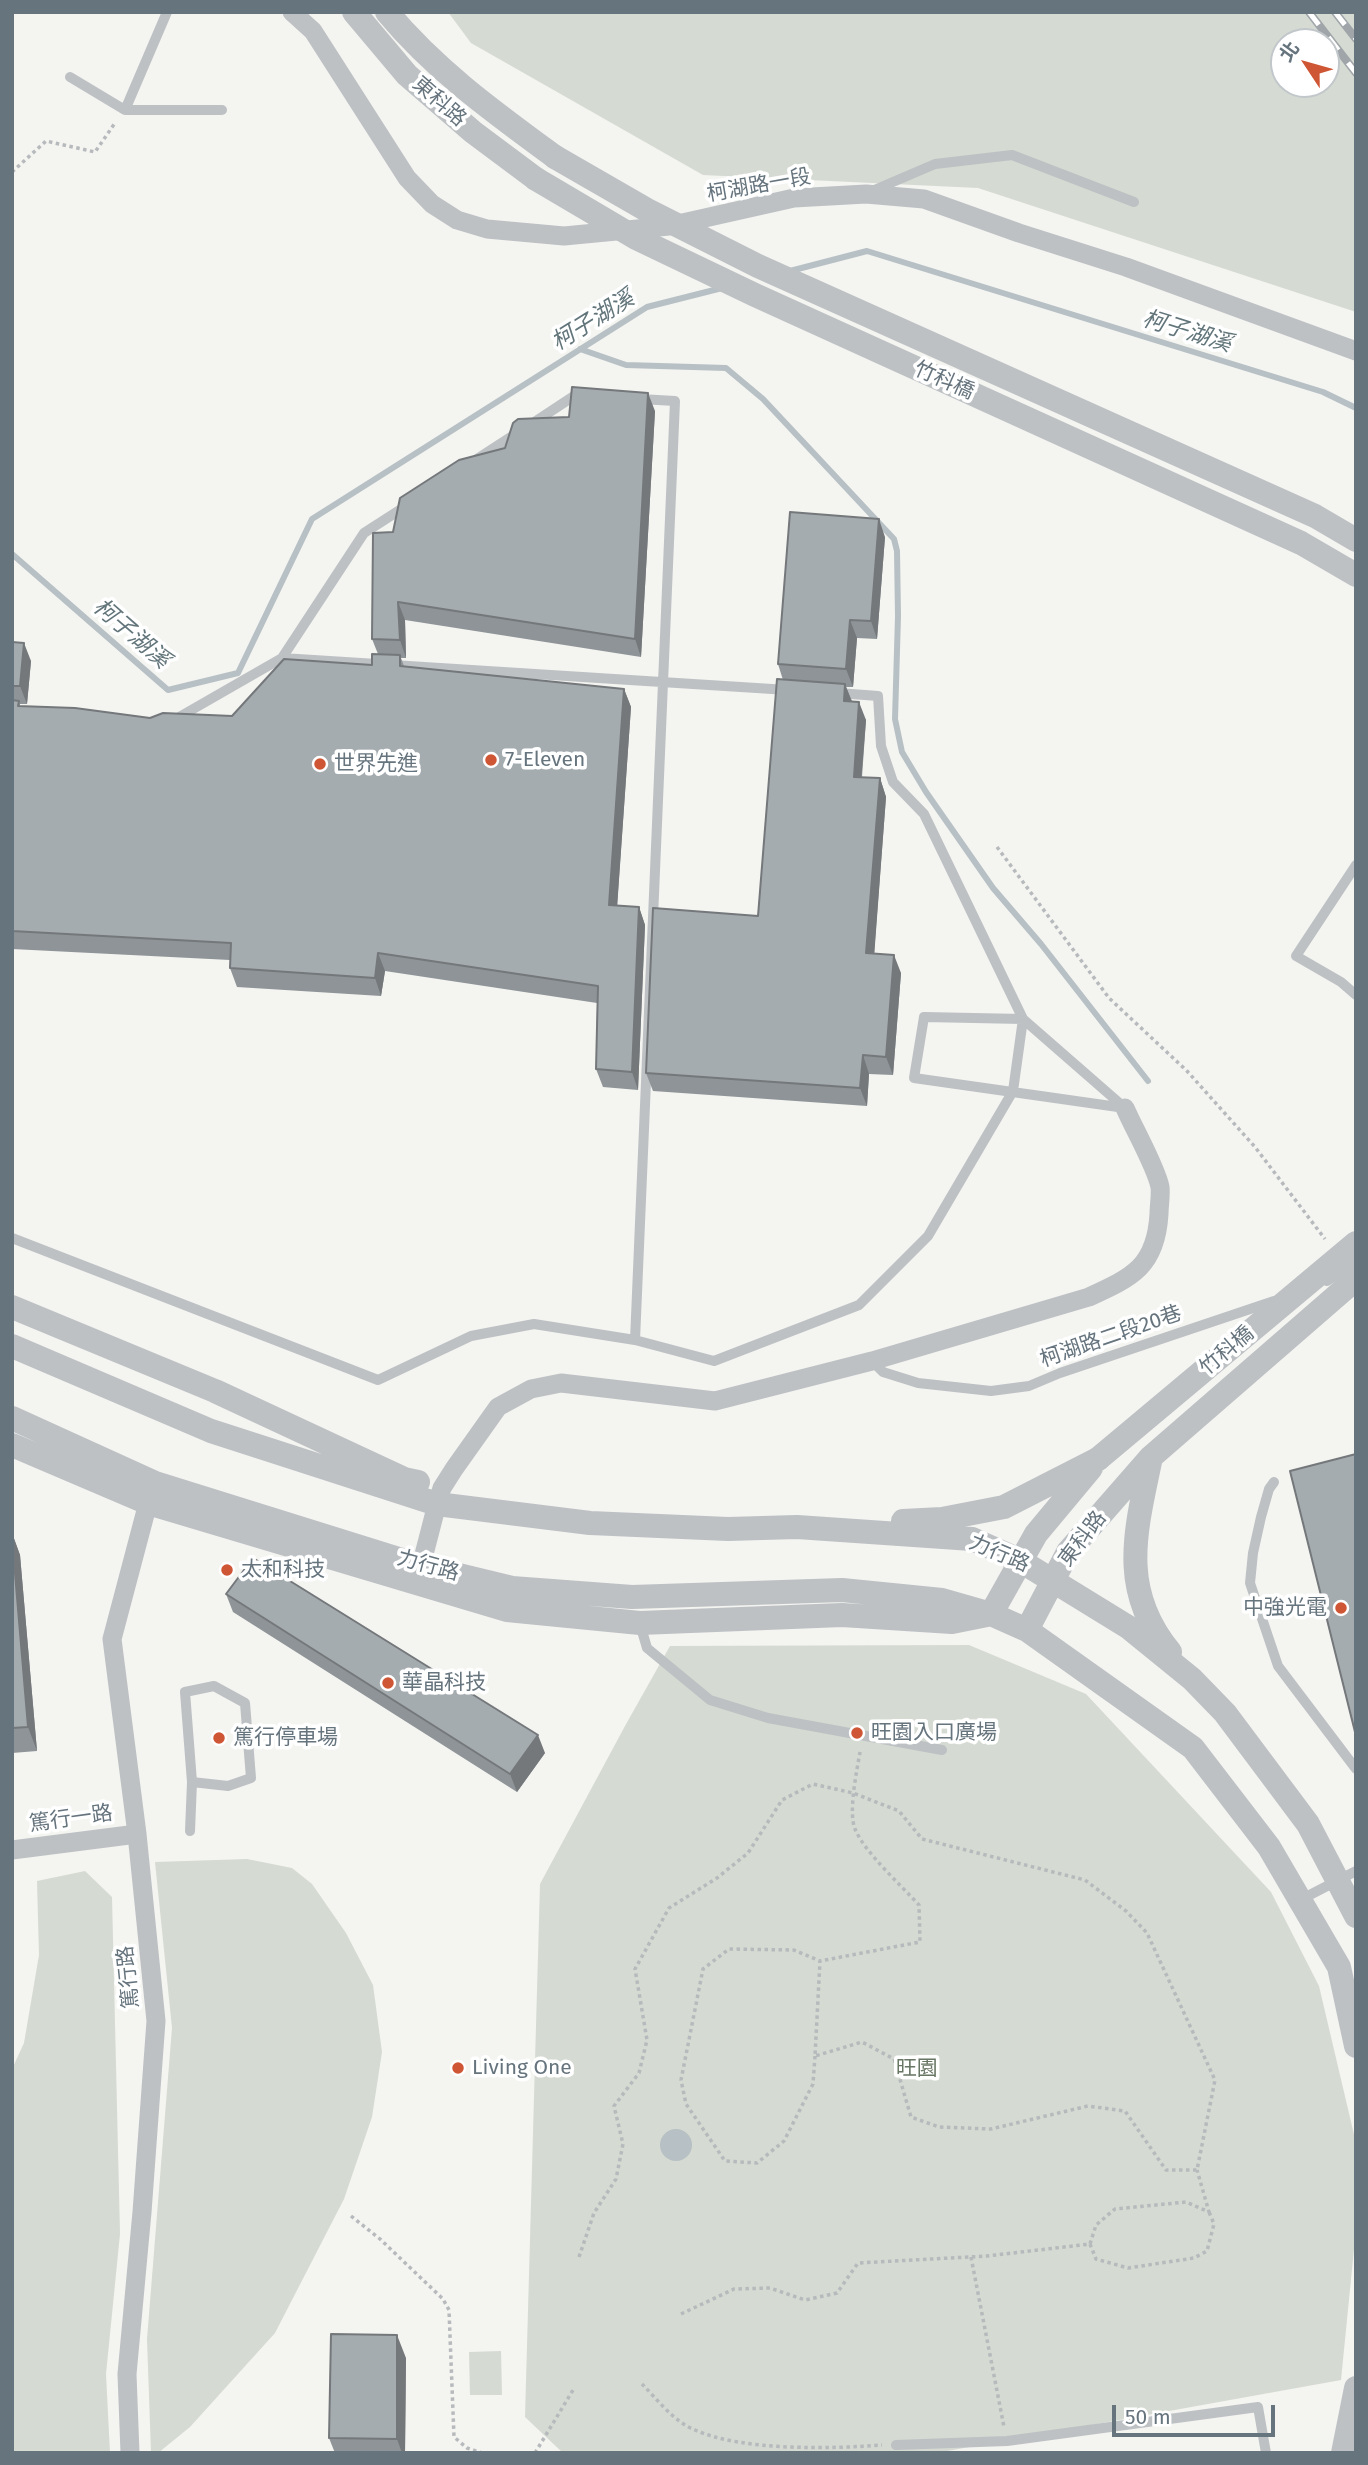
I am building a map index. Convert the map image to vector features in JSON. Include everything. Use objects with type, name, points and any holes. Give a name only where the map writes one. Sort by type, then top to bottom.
[{"type":"street","name":"柯湖路一段","points":[[292,12],[313,31],[407,178],[432,204],[457,220],[487,229],[564,236],[669,226],[794,198],[866,194],[924,199],[1018,233],[1126,267],[1356,351]]},
{"type":"street","name":"東科路","points":[[354,12],[407,75],[473,132],[536,179]]},
{"type":"street","name":"東科路","points":[[387,12],[426,56],[495,113],[555,157]]},
{"type":"street","name":"竹科橋","points":[[555,157],[647,210],[758,266],[1315,516],[1356,540]]},
{"type":"street","name":"竹科橋","points":[[536,179],[636,237],[755,295],[1301,543],[1356,575]]},
{"type":"street","points":[[421,1576],[439,1496],[498,1407],[531,1389],[561,1383],[715,1401],[872,1361],[1089,1297],[1120,1283],[1135,1273],[1148,1258],[1158,1236],[1160,1187],[1125,1108]]},
{"type":"street","name":"竹科橋","points":[[1151,1457],[1354,1263]]},
{"type":"street","name":"竹科橋","points":[[1098,1459],[1354,1263]]},
{"type":"street","name":"力行路","points":[[12,1307],[215,1391],[439,1496]]},
{"type":"street","name":"力行路","points":[[12,1346],[211,1431],[439,1496],[482,1511],[590,1523],[728,1529],[797,1527],[972,1539],[1019,1560],[1128,1627],[1192,1679],[1225,1713],[1346,1876],[1356,1916]]},
{"type":"street","name":"力行路","points":[[12,1418],[155,1483],[421,1576],[507,1610],[640,1623],[842,1615],[952,1622],[991,1614]]},
{"type":"street","name":"力行路","points":[[12,1444],[148,1503],[421,1576],[512,1588],[632,1597],[842,1590],[942,1600],[991,1614],[1027,1630],[1193,1748],[1269,1847],[1300,1900],[1347,1964],[1356,2046]]},
{"type":"street","name":"東科路","points":[[1027,1630],[1068,1552],[1151,1457]]},
{"type":"street","points":[[1151,1457],[1136,1531],[1135,1576],[1145,1611],[1161,1641],[1192,1679]]},
{"type":"street","name":"東科路","points":[[991,1614],[1036,1534],[1098,1459]]},
{"type":"street","points":[[797,1527],[942,1519],[1004,1507],[1098,1459]]},
{"type":"street","name":"篤行路","points":[[130,2453],[127,2374],[156,2021],[137,1833],[112,1639],[148,1503]]},
{"type":"street","name":"篤行一路","points":[[12,1850],[137,1833]]},
{"type":"street","points":[[1343,2453],[1356,2388]]},
{"type":"lane","points":[[125,110],[167,12]]},
{"type":"lane","points":[[70,77],[125,110],[222,110]]},
{"type":"lane","points":[[866,194],[935,164],[1012,155],[1134,202]]},
{"type":"lane","points":[[470,464],[575,396],[600,397]]},
{"type":"lane","points":[[625,398],[675,401],[635,1340]]},
{"type":"lane","points":[[169,722],[282,658],[365,533],[411,502]]},
{"type":"lane","points":[[282,658],[797,691]]},
{"type":"lane","points":[[824,692],[878,696],[881,746],[893,782],[924,814],[1023,1019],[1125,1108]]},
{"type":"lane","points":[[1356,865],[1296,956],[1342,982],[1356,995]]},
{"type":"lane","points":[[1023,1019],[924,1017],[914,1078],[1125,1108]]},
{"type":"lane","points":[[12,1238],[378,1380],[471,1336],[534,1324],[635,1340],[714,1361],[859,1305],[928,1236],[1013,1091],[1023,1019]]},
{"type":"lane","name":"柯湖路二段20巷","points":[[872,1361],[883,1372],[918,1383],[991,1391],[1029,1386],[1059,1373],[1320,1284],[1354,1263]]},
{"type":"lane","points":[[1274,1482],[1269,1489],[1261,1517],[1250,1583],[1278,1665],[1356,1769]]},
{"type":"lane","points":[[640,1623],[647,1648],[710,1700],[768,1718],[942,1750]]},
{"type":"lane","points":[[190,1831],[192,1782],[185,1692],[214,1685],[245,1703],[251,1778],[228,1786],[192,1782]]},
{"type":"lane","points":[[1300,1900],[1346,1876]]},
{"type":"lane","points":[[896,2445],[1007,2441],[1258,2407],[1266,2453]]},
{"type":"path","points":[[12,172],[46,141],[95,152],[125,110]]},
{"type":"path","points":[[997,847],[1109,998],[1187,1071],[1354,1263]]},
{"type":"path","points":[[820,1961],[813,2084],[783,2141],[757,2163],[725,2161],[686,2104],[681,2080],[703,1969],[729,1949],[794,1950],[820,1961],[920,1942],[919,1905],[873,1855],[854,1828],[853,1793],[863,1736]]},
{"type":"path","points":[[579,2258],[594,2213],[616,2179],[623,2144],[614,2106],[639,2073],[647,2040],[635,1969],[669,1908],[717,1878],[748,1853],[782,1800],[813,1784],[853,1793],[899,1811],[922,1839],[1085,1880],[1126,1912],[1147,1933],[1215,2080],[1197,2170],[1214,2224],[1207,2251],[1194,2258],[1128,2267],[1096,2259],[1090,2244],[1096,2225],[1115,2209],[1186,2202],[1209,2212]]},
{"type":"path","points":[[815,2056],[862,2042],[894,2059],[911,2117],[939,2127],[991,2129],[1088,2106],[1125,2111],[1166,2170],[1197,2170]]},
{"type":"path","points":[[351,2216],[380,2239],[434,2291],[449,2310],[454,2437],[467,2448],[482,2453]]},
{"type":"path","points":[[681,2314],[734,2289],[770,2288],[805,2300],[837,2294],[859,2263],[971,2257],[1090,2244]]},
{"type":"path","points":[[971,2257],[1007,2441]]},
{"type":"path","points":[[642,2384],[692,2430],[730,2442],[836,2449],[896,2445]]},
{"type":"path","points":[[535,2453],[573,2390]]},
{"type":"green space","points":[[448,12],[1356,12],[1356,312],[978,188],[703,175],[471,43]]},
{"type":"green space","name":"旺園","points":[[969,1645],[1086,1694],[1271,1892],[1319,1986],[1356,2143],[1356,2229],[1341,2380],[936,2453],[563,2453],[525,2417],[540,1884],[670,1646]]},
{"type":"green space","points":[[247,1859],[292,1868],[312,1884],[346,1933],[373,1985],[382,2052],[372,2117],[344,2199],[275,2333],[190,2427],[158,2453],[151,2453],[147,2339],[172,2028],[155,1862]]},
{"type":"green space","points":[[85,1871],[112,1897],[120,2234],[106,2374],[110,2453],[12,2453],[12,2069],[24,2043],[39,1955],[37,1881]]},
{"type":"green space","points":[[501,2351],[502,2395],[470,2395],[469,2352]]},
{"type":"shaded area","points":[[676,2129],[687,2134],[692,2145],[687,2156],[676,2161],[665,2156],[660,2145],[665,2134]]},
{"type":"building","points":[[572,387],[648,393],[635,639],[398,602],[400,640],[372,639],[373,533],[393,532],[400,498],[459,460],[505,448],[513,423],[518,419],[569,417]]},
{"type":"building","points":[[790,512],[879,519],[871,621],[850,620],[846,669],[778,664]]},
{"type":"building","points":[[12,642],[24,643],[20,686],[12,686]]},
{"type":"building","points":[[372,654],[400,655],[400,666],[624,689],[609,905],[639,907],[632,1072],[596,1069],[598,986],[378,953],[375,978],[230,968],[231,943],[12,931],[12,700],[19,701],[18,706],[75,708],[150,718],[163,713],[232,716],[284,659],[372,665]]},
{"type":"building","points":[[777,679],[845,684],[844,701],[859,702],[854,777],[880,778],[866,953],[894,955],[886,1057],[863,1055],[860,1088],[646,1073],[653,908],[758,916]]},
{"type":"building","name":"中強光電","points":[[1356,1454],[1356,1736],[1290,1471]]},
{"type":"building","points":[[12,1538],[28,1727],[12,1728]]},
{"type":"building","name":"華晶科技","points":[[253,1558],[538,1735],[510,1774],[226,1594]]},
{"type":"building","points":[[331,2334],[397,2335],[397,2439],[329,2438]]},
{"type":"waterway","name":"柯子湖溪","points":[[790,271],[867,251],[1323,392],[1356,408]]},
{"type":"waterway","name":"柯子湖溪","points":[[12,554],[168,690],[238,673],[312,519],[647,307],[722,288]]},
{"type":"waterway","points":[[580,349],[626,365],[726,368],[763,399],[894,539],[897,551],[898,616],[895,719],[902,752],[926,792],[993,888],[1041,944],[1148,1081]]},
{"type":"railway","points":[[1309,12],[1356,73]]},
{"type":"railway","points":[[1335,12],[1356,39]]},
{"type":"place","name":"7-Eleven","points":[[491,760]]},
{"type":"place","name":"世界先進","points":[[320,764]]},
{"type":"place","name":"太和科技","points":[[227,1570]]},
{"type":"place","name":"中強光電","points":[[1341,1608]]},
{"type":"place","name":"華晶科技","points":[[388,1683]]},
{"type":"place","name":"旺園入口廣場","points":[[857,1733]]},
{"type":"place","name":"篤行停車場","points":[[219,1738]]},
{"type":"place","name":"Living One","points":[[458,2068]]}]
